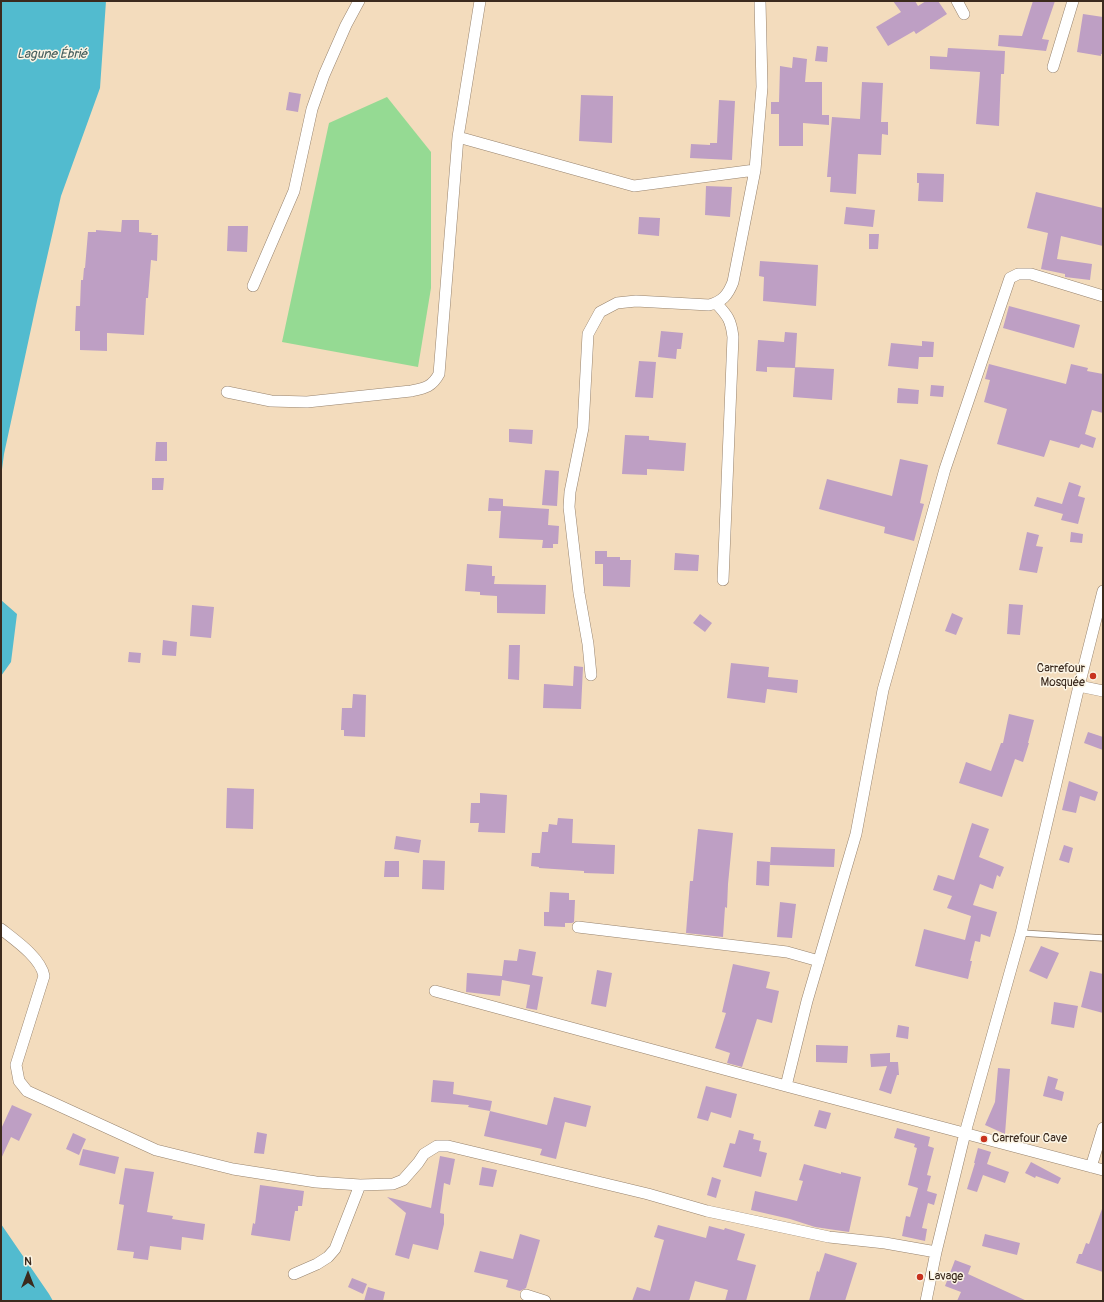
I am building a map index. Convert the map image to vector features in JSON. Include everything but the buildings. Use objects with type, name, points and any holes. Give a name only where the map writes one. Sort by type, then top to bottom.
[{"type":"street","points":[[254,286],[294,191],[312,109],[324,75],[346,24],[359,1]]},
{"type":"street","points":[[227,392],[270,401],[307,402],[411,391],[434,383],[439,374],[458,137],[480,1]]},
{"type":"street","points":[[591,675],[588,644],[579,593],[569,507],[570,492],[583,428],[588,334],[600,312],[617,303],[636,301],[702,306],[716,303],[724,299],[729,292],[733,282],[755,170],[762,87],[760,1]]},
{"type":"street","points":[[957,1],[964,14]]},
{"type":"street","points":[[1053,67],[1073,1]]},
{"type":"street","points":[[458,137],[634,186],[755,170]]},
{"type":"street","points":[[786,1086],[807,1001],[856,834],[883,690],[945,469],[1010,278],[1018,274],[1031,274],[1103,296]]},
{"type":"street","points":[[716,303],[732,323],[733,337],[722,580]]},
{"type":"street","points":[[926,1301],[936,1252],[965,1133],[1021,933],[1103,591]]},
{"type":"street","points":[[1079,686],[1103,691]]},
{"type":"street","points":[[578,928],[769,949],[787,952],[819,961]]},
{"type":"street","points":[[1,929],[26,949],[44,972],[43,983],[16,1065],[19,1081],[27,1091],[156,1150],[241,1170],[316,1182],[360,1185],[393,1184],[402,1180],[418,1164],[424,1154],[438,1146],[448,1146],[648,1194],[707,1211],[829,1237],[885,1243],[936,1252]]},
{"type":"street","points":[[434,991],[1103,1170]]},
{"type":"street","points":[[1091,1167],[1103,1128]]},
{"type":"street","points":[[294,1274],[328,1258],[336,1249],[360,1185]]},
{"type":"street","points":[[526,1295],[545,1301]]},
{"type":"lane","points":[[1021,933],[1103,938]]},
{"type":"green space","points":[[387,97],[431,152],[431,288],[418,367],[282,342],[329,123]]},
{"type":"water","name":"Lagune Ébrié","points":[[1,1],[106,1],[100,88],[61,196],[4,454],[1,477]]},
{"type":"water","points":[[1,600],[17,614],[11,662],[1,676]]},
{"type":"water","points":[[1,1224],[49,1294],[53,1301],[1,1301]]},
{"type":"place","name":"Carrefour Mosquée","points":[[1093,676]]},
{"type":"place","name":"Carrefour Cave","points":[[984,1139]]},
{"type":"place","name":"Lavage","points":[[920,1277]]}]
